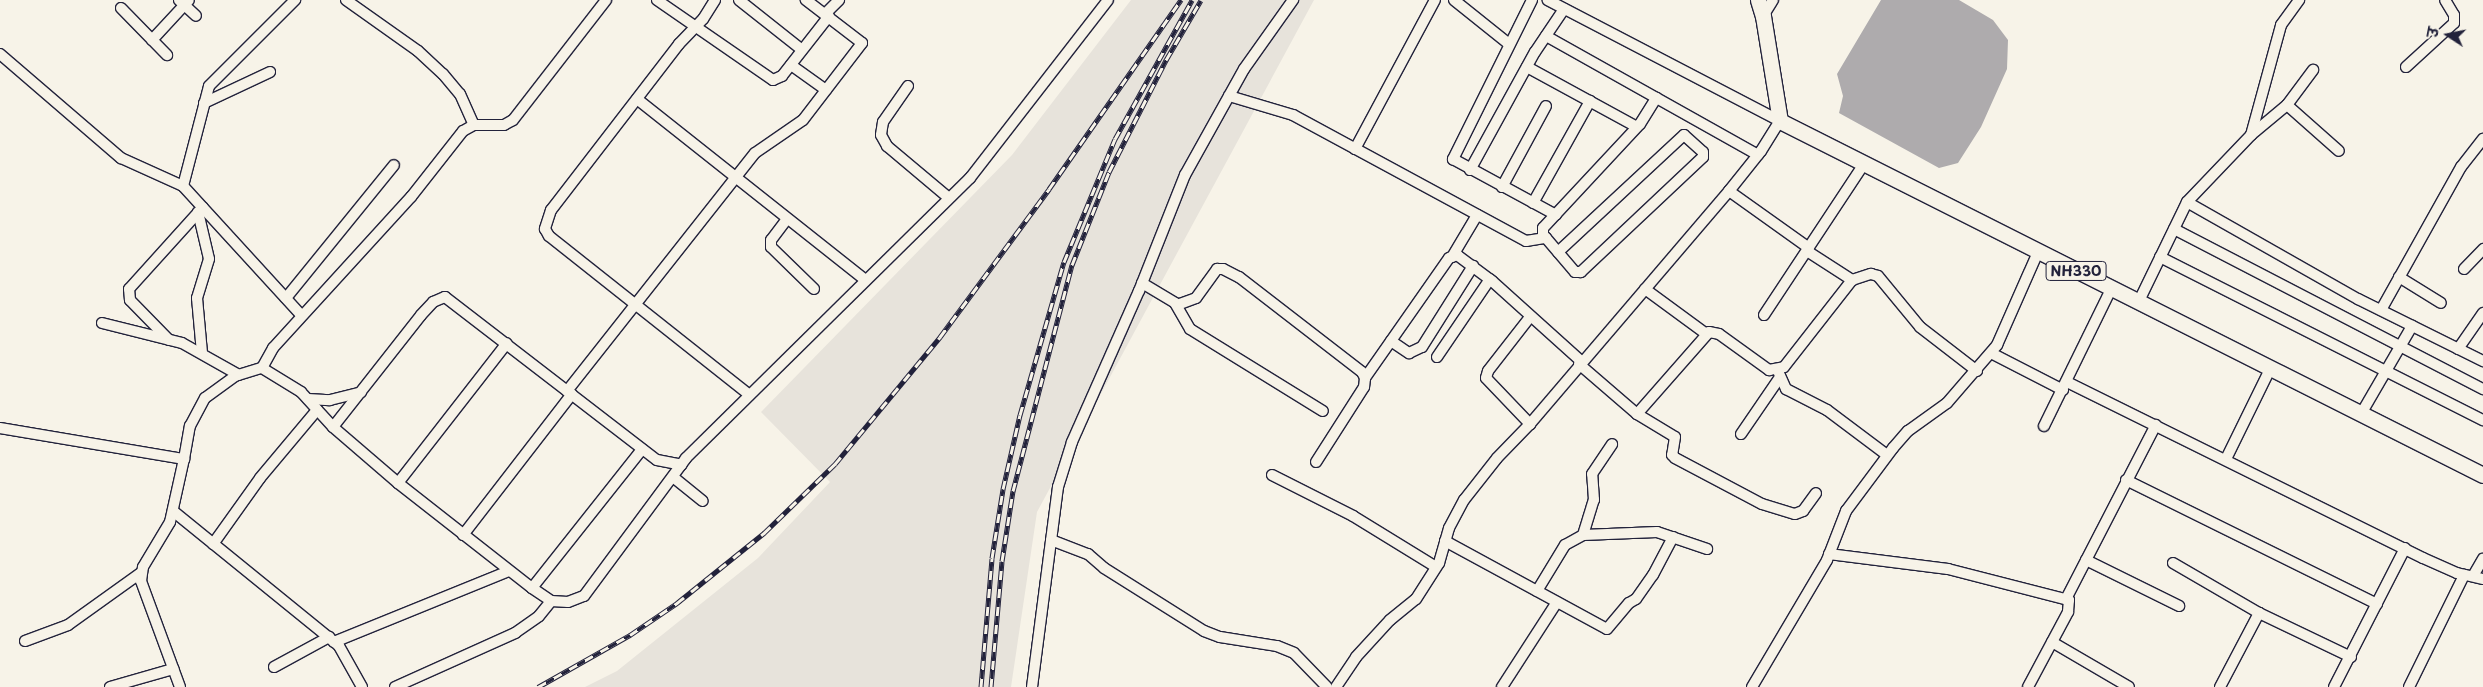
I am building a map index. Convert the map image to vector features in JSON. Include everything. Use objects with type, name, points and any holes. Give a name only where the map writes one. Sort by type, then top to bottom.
[{"type":"highway","points":[[1758,0],[1763,16],[1780,121]]},
{"type":"highway","name":"NH330","points":[[1780,121],[2483,475]]},
{"type":"street","points":[[183,186],[204,102],[213,80],[295,0]]},
{"type":"street","points":[[346,0],[418,50],[443,74],[460,94],[474,124]]},
{"type":"street","points":[[25,641],[68,625],[142,572],[162,540],[172,511],[190,426],[198,406],[215,388],[239,375],[262,368],[273,348],[301,315],[348,268],[411,197],[463,131],[474,124],[504,125],[513,120],[606,0]]},
{"type":"street","points":[[657,0],[773,80],[782,76],[838,0]]},
{"type":"street","points":[[714,0],[696,27],[637,99],[551,210],[545,220],[544,229],[549,236],[635,302],[748,394]]},
{"type":"street","points":[[739,0],[802,50]]},
{"type":"street","points":[[463,535],[635,302],[755,153],[803,120],[862,43],[806,0]]},
{"type":"street","points":[[262,368],[301,392],[334,427],[398,483],[532,588],[551,601],[568,602],[584,596],[682,465],[748,394],[970,178],[1108,0]]},
{"type":"street","points":[[1032,687],[1058,487],[1072,442],[1142,283],[1185,175],[1229,96],[1293,0]]},
{"type":"street","points":[[1356,149],[1435,0]]},
{"type":"street","points":[[1454,0],[1509,44]]},
{"type":"street","points":[[1532,0],[1453,156],[1455,162],[1556,215]]},
{"type":"street","points":[[1336,687],[1363,649],[1390,620],[1416,599],[1436,567],[1445,541],[1464,500],[1497,458],[1530,424],[1728,191],[1758,155],[1780,121],[1548,0]]},
{"type":"street","points":[[1763,16],[1773,0]]},
{"type":"street","points":[[2291,11],[2294,0]]},
{"type":"street","points":[[2251,135],[2281,25],[2299,0]]},
{"type":"street","points":[[2406,67],[2454,23],[2454,15],[2445,0]]},
{"type":"street","points":[[152,40],[184,2],[196,16]]},
{"type":"street","points":[[121,8],[167,55]]},
{"type":"street","points":[[1470,170],[1527,67],[1564,9]]},
{"type":"street","points":[[1546,36],[1758,155]]},
{"type":"street","points":[[0,54],[121,158],[183,186],[201,210],[301,315]]},
{"type":"street","points":[[790,65],[826,90]]},
{"type":"street","points":[[1527,67],[1637,127]]},
{"type":"street","points":[[2138,302],[2187,202],[2251,135],[2287,105],[2313,70]]},
{"type":"street","points":[[204,102],[270,72]]},
{"type":"street","points":[[908,86],[883,122],[883,141],[949,198]]},
{"type":"street","points":[[1229,96],[1284,111],[1526,242],[1546,238]]},
{"type":"street","points":[[1558,252],[1684,135],[1704,152],[1703,157],[1580,272],[1576,272],[1558,252],[1546,238],[1542,230],[1637,127],[1656,98]]},
{"type":"street","points":[[637,99],[865,280]]},
{"type":"street","points":[[1533,203],[1590,101]]},
{"type":"street","points":[[2287,105],[2339,151]]},
{"type":"street","points":[[1502,187],[1546,106]]},
{"type":"street","points":[[2380,310],[2461,166],[2483,139]]},
{"type":"street","points":[[1764,315],[1864,164]]},
{"type":"street","points":[[286,298],[394,166]]},
{"type":"street","points":[[1728,191],[1852,280]]},
{"type":"street","points":[[2187,202],[2380,310],[2483,361]]},
{"type":"street","points":[[169,340],[130,300],[129,289],[201,210]]},
{"type":"street","points":[[201,210],[209,259],[197,298],[202,353]]},
{"type":"street","points":[[1316,462],[1364,387],[1365,378],[1452,257],[1477,215]]},
{"type":"street","points":[[787,219],[771,240],[772,247],[814,290]]},
{"type":"street","points":[[2174,229],[2399,348],[2483,389]]},
{"type":"street","points":[[2464,269],[2483,249]]},
{"type":"street","points":[[1752,687],[1829,554],[1846,511],[1887,455],[1908,431],[1947,403],[1991,353],[2038,252]]},
{"type":"street","points":[[1452,257],[1460,256],[1490,279],[1637,414],[1675,437],[1672,455],[1675,458],[1762,504],[1799,513],[1816,493]]},
{"type":"street","points":[[2160,257],[2483,420]]},
{"type":"street","points":[[1391,341],[1409,353],[1422,347],[1473,266]]},
{"type":"street","points":[[1177,305],[1196,298],[1217,269],[1223,269],[1239,277],[1365,378]]},
{"type":"street","points":[[1742,434],[1779,374],[1852,280],[1871,274],[1878,276],[1920,327],[1977,371]]},
{"type":"street","points":[[2399,277],[2441,303]]},
{"type":"street","points":[[1437,357],[1490,279]]},
{"type":"street","points":[[1142,283],[1177,305],[1190,329],[1323,411]]},
{"type":"street","points":[[1645,289],[1705,333],[1719,334],[1769,370],[1779,374],[1786,389],[1827,410],[1887,455]]},
{"type":"street","points":[[2044,426],[2111,289]]},
{"type":"street","points":[[334,427],[421,315],[439,298],[445,297],[454,302],[657,460],[682,465]]},
{"type":"street","points":[[2458,349],[2483,313]]},
{"type":"street","points":[[1530,317],[1488,371],[1486,378],[1530,424]]},
{"type":"street","points":[[102,323],[169,340],[202,353],[239,375]]},
{"type":"street","points":[[2361,414],[2412,326]]},
{"type":"street","points":[[1637,414],[1705,333]]},
{"type":"street","points":[[398,483],[507,343]]},
{"type":"street","points":[[1991,353],[2156,425],[2405,548],[2473,577]]},
{"type":"street","points":[[2226,459],[2270,369]]},
{"type":"street","points":[[308,400],[330,400],[360,392]]},
{"type":"street","points":[[213,544],[260,478],[317,410]]},
{"type":"street","points":[[2066,600],[2126,480],[2156,425]]},
{"type":"street","points":[[0,428],[184,459]]},
{"type":"street","points":[[1583,536],[1594,500],[1592,474],[1612,444]]},
{"type":"street","points":[[532,588],[642,449]]},
{"type":"street","points":[[1272,475],[1352,516],[1436,567]]},
{"type":"street","points":[[673,477],[703,501]]},
{"type":"street","points":[[2126,480],[2377,604]]},
{"type":"street","points":[[172,511],[332,640],[346,653],[362,687]]},
{"type":"street","points":[[1537,590],[1565,545],[1583,536],[1645,531],[1673,537],[1707,550]]},
{"type":"street","points":[[1445,541],[1537,590],[1599,626],[1611,628],[1654,575],[1673,537]]},
{"type":"street","points":[[1050,540],[1088,554],[1153,600],[1204,631],[1220,637],[1277,646],[1294,653],[1327,687]]},
{"type":"street","points":[[2334,687],[2351,658],[2405,548]]},
{"type":"street","points":[[1829,554],[1948,569],[2066,600],[2070,604],[2028,687]]},
{"type":"street","points":[[2409,687],[2483,559]]},
{"type":"street","points":[[2086,560],[2179,606]]},
{"type":"street","points":[[2173,564],[2259,613],[2351,658]]},
{"type":"street","points":[[274,667],[332,640],[509,570]]},
{"type":"street","points":[[142,572],[146,602],[180,687]]},
{"type":"street","points":[[396,687],[514,633],[540,616],[551,601]]},
{"type":"street","points":[[1502,687],[1557,602]]},
{"type":"street","points":[[2220,687],[2259,613]]},
{"type":"street","points":[[2052,642],[2129,687]]},
{"type":"street","points":[[110,687],[173,669]]},
{"type":"shaded area","points":[[1131,0],[1314,0],[1037,512],[1011,687],[585,687],[617,671],[758,558],[830,482],[761,412],[1012,155]]},
{"type":"shaded area","points":[[1881,0],[1959,0],[1993,20],[2008,40],[2007,69],[1981,127],[1958,163],[1939,168],[1839,113],[1843,96],[1837,74]]},
{"type":"railway","points":[[538,687],[630,635],[677,603],[764,533],[835,464],[940,337],[1049,189],[1181,0]]},
{"type":"railway","points":[[981,687],[992,558],[1003,489],[1020,415],[1064,262],[1115,139],[1192,0]]},
{"type":"railway","points":[[991,687],[1002,561],[1013,491],[1072,265],[1109,172],[1166,60],[1201,0]]}]
